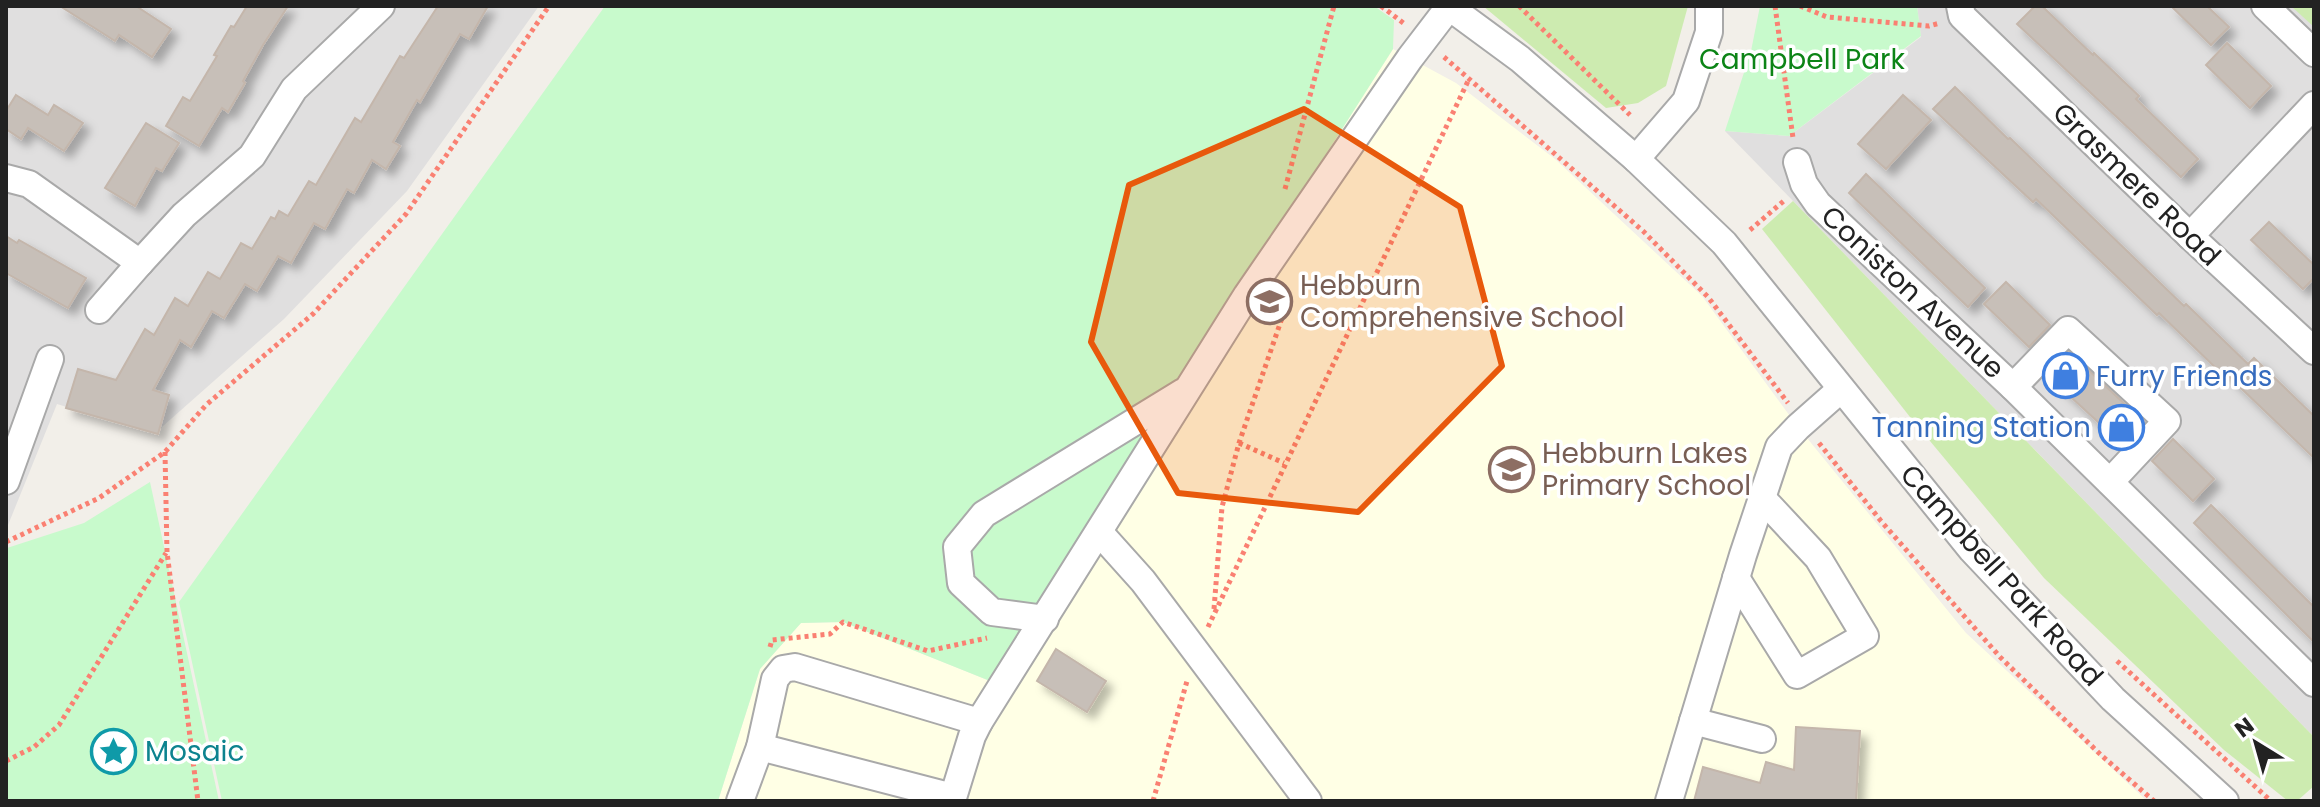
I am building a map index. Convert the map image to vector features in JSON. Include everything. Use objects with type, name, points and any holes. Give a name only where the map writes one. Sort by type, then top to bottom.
[{"type":"street","points":[[99,310],[184,215],[252,156],[294,89],[381,6]]},
{"type":"street","points":[[1636,159],[1686,101],[1709,32],[1709,6]]},
{"type":"street","points":[[2265,6],[2314,53]]},
{"type":"street","points":[[760,747],[953,799],[979,722],[1245,297],[1448,7]]},
{"type":"street","name":"Campbell Park Road","points":[[1448,7],[1520,59],[1636,159],[1724,243],[1972,550],[2113,699],[2225,801]]},
{"type":"street","name":"Grasmere Road","points":[[1961,11],[2190,236],[2314,351]]},
{"type":"street","points":[[2190,236],[2314,105]]},
{"type":"street","name":"Coniston Avenue","points":[[1800,173],[1818,204],[2013,387],[2314,683]]},
{"type":"street","points":[[6,178],[29,184],[140,263]]},
{"type":"street","points":[[2013,387],[2068,330],[2167,421],[2110,482]]},
{"type":"street","points":[[6,481],[50,359]]},
{"type":"street","points":[[1045,619],[992,612],[961,583],[957,547],[984,514],[1190,387]]},
{"type":"street","points":[[1669,801],[1779,447],[1841,389]]},
{"type":"street","points":[[1736,578],[1797,675],[1865,636],[1818,558],[1762,498]]},
{"type":"street","points":[[1099,532],[1143,581],[1308,801]]},
{"type":"street","points":[[740,801],[760,747],[775,679],[783,669],[795,667],[979,722]]},
{"type":"street","points":[[1693,721],[1762,739]]},
{"type":"path","points":[[6,542],[99,498],[165,452],[206,405],[313,314],[406,214],[539,25],[549,6]]},
{"type":"path","points":[[1381,6],[1424,39],[1643,231],[1708,297],[1881,521],[2000,657],[2101,755],[2154,801]]},
{"type":"path","points":[[1750,230],[1800,173],[1775,6]]},
{"type":"path","points":[[1800,6],[1827,17],[1929,26],[1961,11]]},
{"type":"path","points":[[1153,801],[1196,651],[1469,79]]},
{"type":"path","points":[[1213,615],[1222,507],[1239,443],[1282,318],[1245,297]]},
{"type":"path","points":[[1239,443],[1284,463]]},
{"type":"path","points":[[165,452],[167,552],[198,801]]},
{"type":"path","points":[[6,761],[34,747],[59,725],[167,552]]},
{"type":"highlighted area","points":[[1304,109],[1460,207],[1502,366],[1358,512],[1178,493],[1091,342],[1129,185]]},
{"type":"shaded area","points":[[6,6],[539,6],[407,191],[284,319],[154,434],[57,404],[6,530]]},
{"type":"shaded area","points":[[1917,6],[2314,6],[2314,737],[1725,131],[1789,136],[1921,37]]},
{"type":"shaded area","name":"Hebburn Lakes Primary School","points":[[1393,49],[1456,83],[1555,159],[1702,296],[1798,427],[1966,633],[2147,801],[718,801],[760,669],[801,623],[843,622],[990,681]]},
{"type":"green space","points":[[605,6],[1374,6],[1394,20],[1393,49],[990,681],[843,622],[801,623],[760,669],[718,801],[222,801],[179,602]]},
{"type":"green space","points":[[1483,6],[1688,6],[1666,86],[1638,103],[1606,108]]},
{"type":"green space","name":"Campbell Park","points":[[1760,6],[1917,6],[1921,36],[1789,136],[1725,131],[1751,51]]},
{"type":"green space","points":[[2291,6],[2314,6],[2314,27]]},
{"type":"green space","points":[[1793,201],[2314,737],[2314,786],[2297,801],[2288,801],[2224,750],[2044,578],[1910,417],[1762,229]]},
{"type":"green space","points":[[150,482],[219,801],[6,801],[7,548],[84,523]]},
{"type":"building","points":[[60,6],[136,6],[171,29],[152,57],[119,35],[115,41]]},
{"type":"building","points":[[247,6],[288,6],[263,45],[228,112],[222,108],[199,146],[166,126],[183,97],[190,101],[231,26],[234,27]]},
{"type":"building","points":[[438,6],[488,6],[469,39],[460,34],[420,102],[417,100],[393,142],[400,146],[386,169],[372,160],[354,193],[347,189],[325,229],[314,223],[291,263],[278,256],[257,291],[245,284],[224,318],[212,311],[191,347],[180,340],[153,390],[169,395],[158,434],[66,408],[78,369],[116,380],[145,329],[154,335],[175,298],[188,306],[208,272],[220,279],[241,243],[252,249],[271,217],[275,219],[279,211],[288,216],[309,181],[316,185],[355,118],[361,122],[400,56],[404,58]]},
{"type":"building","points":[[2035,6],[2042,6],[2094,53],[2198,159],[2181,177],[2017,24]]},
{"type":"building","points":[[2171,6],[2207,6],[2229,27],[2211,45]]},
{"type":"building","points":[[2227,43],[2271,86],[2250,108],[2206,65]]},
{"type":"building","points":[[1955,87],[2184,306],[2186,304],[2248,364],[2254,358],[2314,416],[2314,458],[2036,199],[2033,202],[1933,109]]},
{"type":"building","points":[[16,95],[48,115],[54,105],[83,123],[64,151],[28,128],[21,139],[6,129],[6,111]]},
{"type":"building","points":[[1903,95],[1931,120],[1886,169],[1858,144]]},
{"type":"building","points":[[146,123],[179,143],[162,171],[156,168],[135,206],[105,188]]},
{"type":"building","points":[[1866,174],[1985,288],[1968,307],[1849,193]]},
{"type":"building","points":[[2269,222],[2314,265],[2314,278],[2303,289],[2251,240]]},
{"type":"building","points":[[6,236],[17,243],[19,240],[86,278],[68,308],[6,273]]},
{"type":"building","points":[[2006,282],[2050,325],[2029,347],[1984,304]]},
{"type":"building","points":[[2069,352],[2144,422],[2123,445],[2047,375]]},
{"type":"building","points":[[2173,439],[2214,479],[2193,501],[2152,461]]},
{"type":"building","points":[[2211,505],[2314,607],[2314,642],[2194,523]]},
{"type":"building","points":[[1056,649],[1106,681],[1087,712],[1037,681]]},
{"type":"building","points":[[1796,727],[1860,731],[1856,801],[1694,801],[1703,767],[1760,783],[1766,762],[1794,770]]},
{"type":"place","name":"Hebburn Comprehensive School","points":[[1269,301]]},
{"type":"place","name":"Furry Friends","points":[[2065,376]]},
{"type":"place","name":"Tanning Station","points":[[2122,427]]},
{"type":"place","name":"Hebburn Lakes Primary School","points":[[1511,469]]},
{"type":"place","name":"Mosaic","points":[[114,751]]}]
